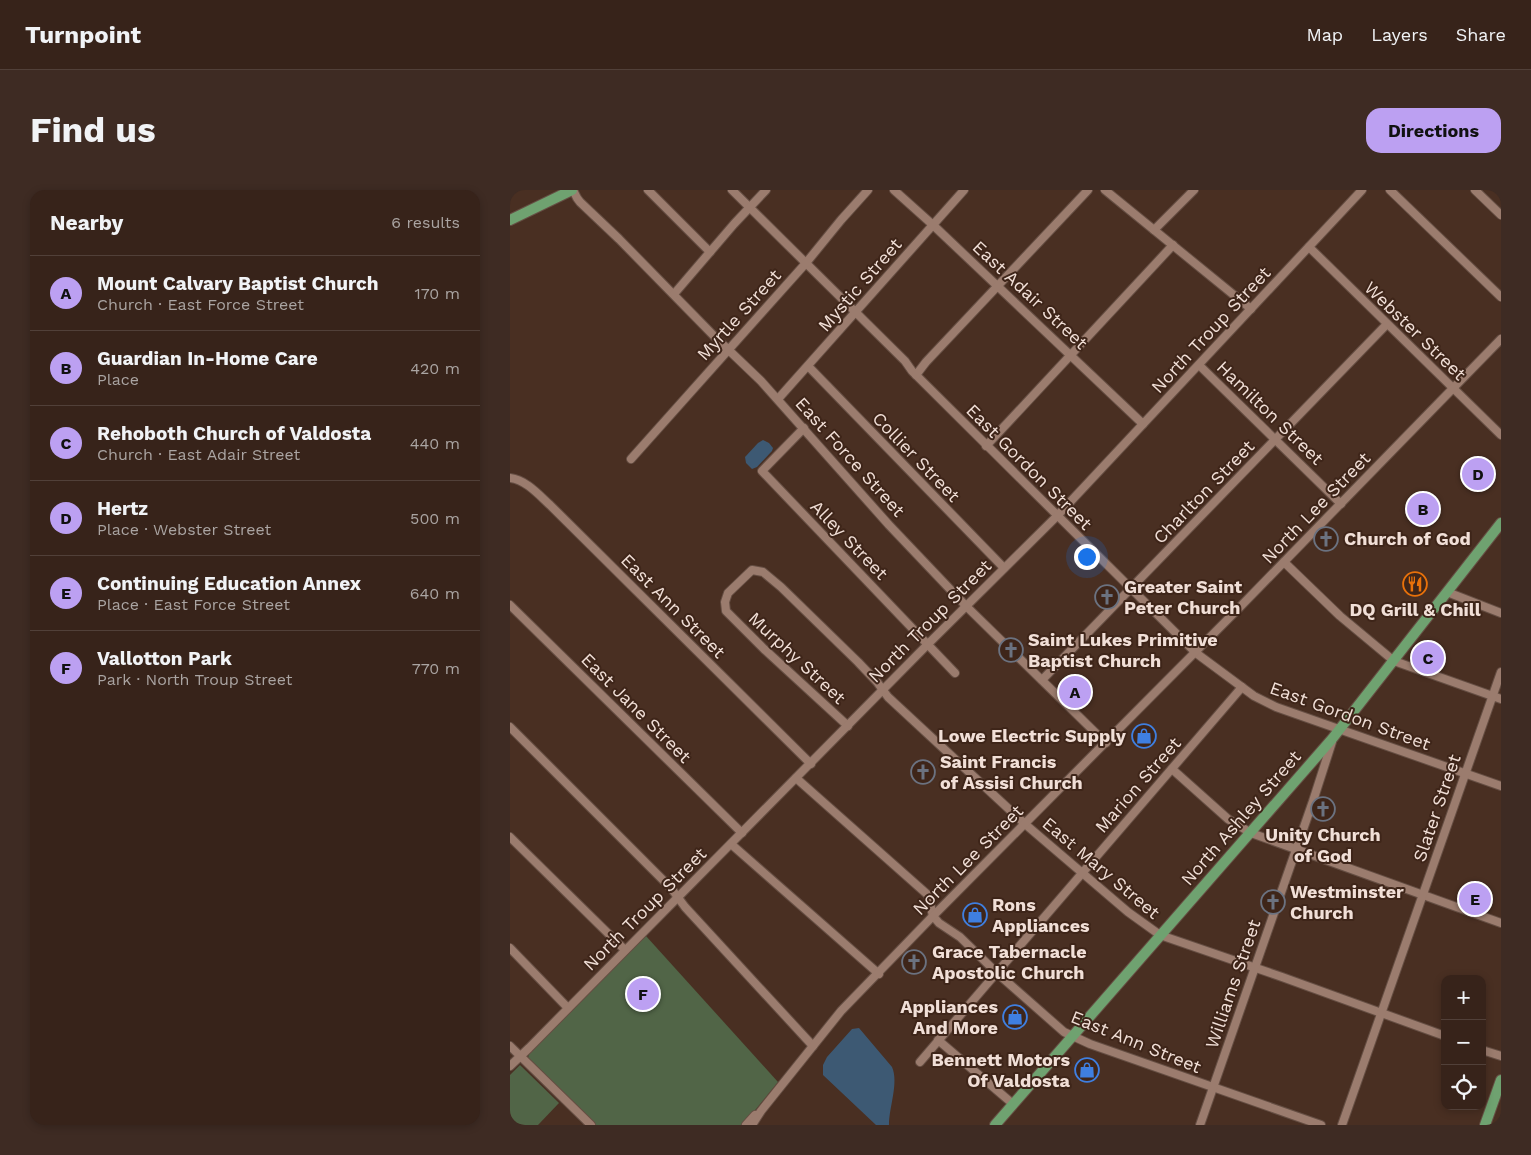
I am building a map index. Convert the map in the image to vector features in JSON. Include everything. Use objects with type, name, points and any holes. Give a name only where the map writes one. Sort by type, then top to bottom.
[{"type":"main road","points":[[510,220],[573,190]]},
{"type":"main road","name":"North Ashley Street","points":[[995,1125],[1340,730],[1501,523]]},
{"type":"main road","points":[[1485,1125],[1501,1080]]},
{"type":"street","name":"East Force Street","points":[[573,190],[580,202],[778,399],[895,531],[966,606],[1106,742]]},
{"type":"street","points":[[648,190],[710,252]]},
{"type":"street","name":"East Gordon Street","points":[[732,190],[904,361],[986,446],[1196,652],[1262,701],[1501,786]]},
{"type":"street","points":[[674,294],[766,190]]},
{"type":"street","name":"Myrtle Street","points":[[631,459],[806,263],[868,190]]},
{"type":"street","name":"East Adair Street","points":[[894,190],[1144,424]]},
{"type":"street","name":"Mystic Street","points":[[778,399],[964,190]]},
{"type":"street","points":[[916,375],[997,285],[1088,190]]},
{"type":"street","points":[[1105,190],[1251,309]]},
{"type":"street","points":[[1154,230],[1194,190]]},
{"type":"street","name":"North Troup Street","points":[[510,1066],[1057,516],[1362,190]]},
{"type":"street","points":[[1390,190],[1501,297]]},
{"type":"street","points":[[1475,190],[1501,215]]},
{"type":"street","points":[[986,446],[1072,356],[1173,245]]},
{"type":"street","name":"Webster Street","points":[[1309,247],[1501,435]]},
{"type":"street","name":"Charlton Street","points":[[1042,680],[1387,324]]},
{"type":"street","name":"North Lee Street","points":[[752,1125],[761,1111],[840,1013],[933,916],[1196,652],[1501,339]]},
{"type":"street","name":"Hamilton Street","points":[[1199,365],[1341,504]]},
{"type":"street","name":"Collier Street","points":[[808,366],[1004,568]]},
{"type":"street","name":"Alley Street","points":[[804,428],[762,471],[956,673]]},
{"type":"street","name":"East Ann Street","points":[[510,478],[519,480],[529,486],[550,505],[810,764]]},
{"type":"street","points":[[1284,562],[1340,616],[1394,661],[1501,699]]},
{"type":"street","name":"Murphy Street","points":[[763,572],[752,570],[728,593],[725,602],[726,611],[848,726]]},
{"type":"street","name":"East Mary Street","points":[[763,572],[858,662],[878,682],[888,697],[926,734],[1025,824],[1128,912],[1160,935],[1441,1035]]},
{"type":"street","points":[[1447,592],[1501,613]]},
{"type":"street","name":"East Jane Street","points":[[510,605],[742,833]]},
{"type":"street","name":"Slater Street","points":[[1342,1125],[1501,672]]},
{"type":"street","name":"Marion Street","points":[[920,1062],[1242,687]]},
{"type":"street","points":[[510,727],[653,869],[813,1046]]},
{"type":"street","name":"Williams Street","points":[[1200,1125],[1296,850],[1332,739]]},
{"type":"street","points":[[1172,769],[1228,818],[1250,834],[1501,923]]},
{"type":"street","points":[[796,778],[928,895],[933,916]]},
{"type":"street","points":[[510,836],[625,950]]},
{"type":"street","points":[[730,844],[878,974]]},
{"type":"street","name":"East Ann Street","points":[[933,916],[939,923],[960,937],[997,973],[1071,1036],[1212,1088],[1321,1125]]},
{"type":"street","points":[[510,948],[568,1008]]},
{"type":"street","points":[[938,1040],[1012,1104]]},
{"type":"street","points":[[510,1046],[591,1125]]},
{"type":"street","points":[[1486,1051],[1501,1056]]},
{"type":"street","name":"North Lee Street","points":[[746,1125],[752,1117],[761,1111]]},
{"type":"green space","points":[[646,936],[778,1082],[743,1125],[595,1125],[530,1062],[528,1058],[529,1053]]},
{"type":"green space","points":[[520,1065],[559,1103],[538,1125],[510,1125],[510,1075]]},
{"type":"water","points":[[763,440],[769,443],[773,448],[772,451],[757,467],[752,469],[746,463],[745,457]]},
{"type":"water","points":[[859,1028],[892,1067],[894,1073],[889,1125],[876,1125],[823,1075],[823,1065],[827,1057],[852,1029]]},
{"type":"place","name":"Hertz","points":[[1478,474]]},
{"type":"place","name":"Guardian In-Home Care","points":[[1423,509]]},
{"type":"place","name":"Church of God","points":[[1326,539]]},
{"type":"place","name":"DQ Grill & Chill","points":[[1415,584]]},
{"type":"place","name":"Greater Saint Peter Church","points":[[1107,597]]},
{"type":"place","name":"Saint Lukes Primitive Baptist Church","points":[[1011,650]]},
{"type":"place","name":"Rehoboth Church of Valdosta","points":[[1428,658]]},
{"type":"place","name":"Mount Calvary Baptist Church","points":[[1075,692]]},
{"type":"place","name":"Lowe Electric Supply","points":[[1144,736]]},
{"type":"place","name":"Saint Francis of Assisi Church","points":[[923,772]]},
{"type":"place","name":"Unity Church of God","points":[[1323,809]]},
{"type":"place","name":"Continuing Education Annex","points":[[1475,899]]},
{"type":"place","name":"Westminster Church","points":[[1273,902]]},
{"type":"place","name":"Rons Appliances","points":[[975,915]]},
{"type":"place","name":"Grace Tabernacle Apostolic Church","points":[[914,962]]},
{"type":"place","name":"Vallotton Park","points":[[643,994]]},
{"type":"place","name":"Appliances And More","points":[[1015,1017]]},
{"type":"place","name":"Bennett Motors Of Valdosta","points":[[1087,1070]]}]
